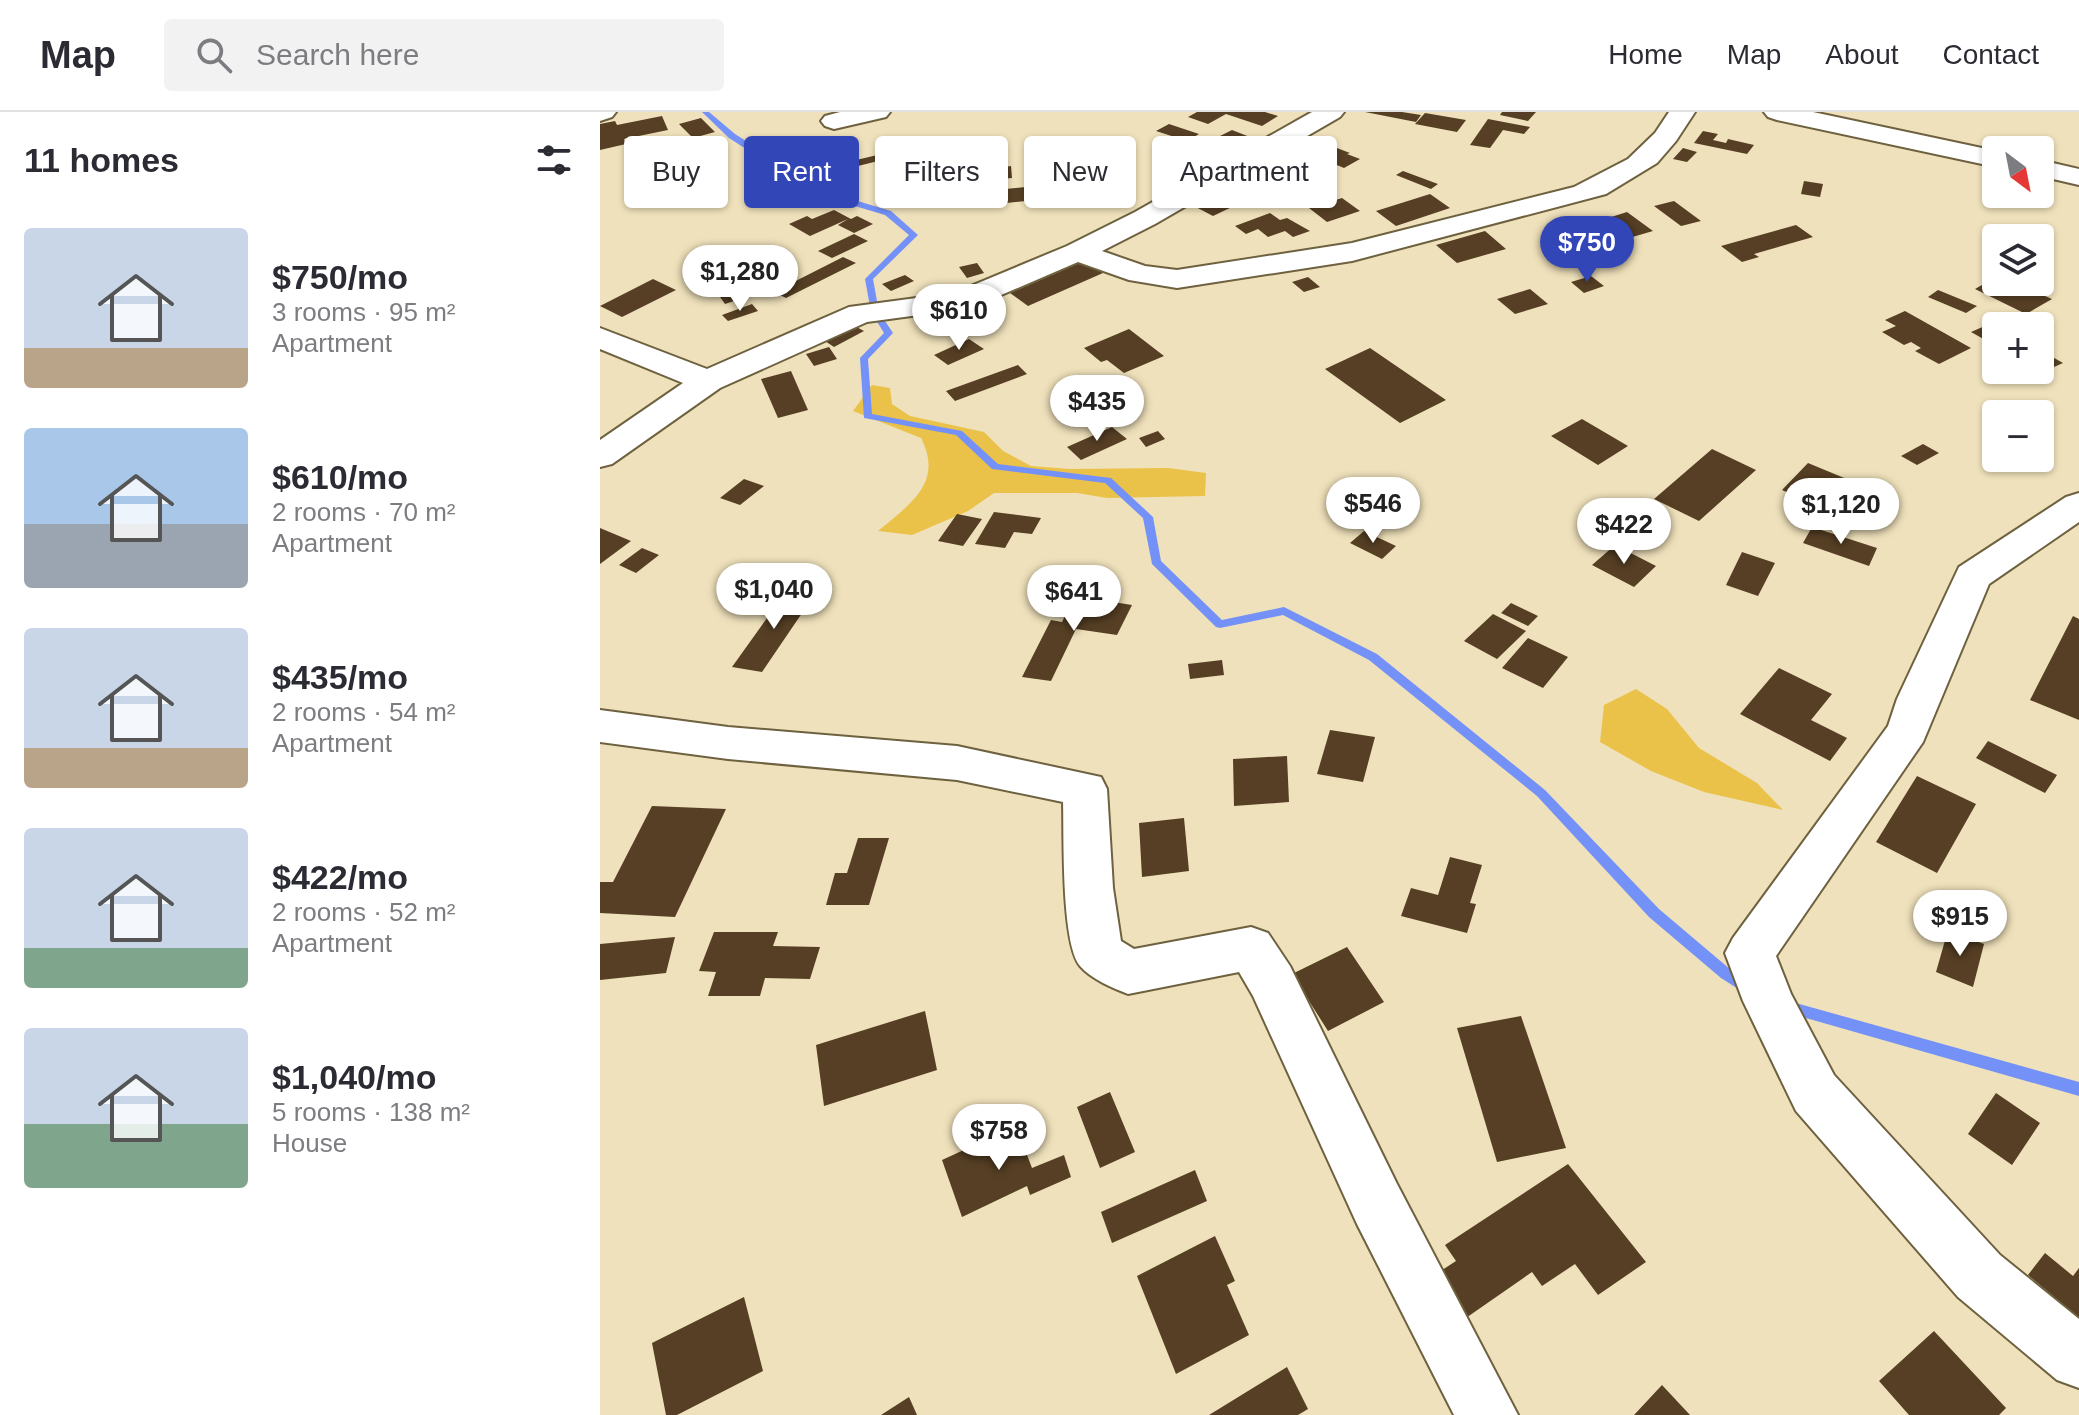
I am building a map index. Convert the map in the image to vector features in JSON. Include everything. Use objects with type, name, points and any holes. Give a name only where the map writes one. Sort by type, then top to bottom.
[{"type":"street","points":[[834,121],[877,112]]},
{"type":"street","points":[[600,456],[708,381],[860,314],[960,301],[1077,252],[1145,218],[1331,112]]},
{"type":"street","points":[[1077,252],[1140,274],[1177,279],[1352,252],[1573,196],[1607,184],[1633,170],[1665,138],[1682,112]]},
{"type":"street","points":[[1777,112],[1982,156]]},
{"type":"street","points":[[2054,171],[2079,177]]},
{"type":"street","points":[[600,338],[708,381]]},
{"type":"street","points":[[2079,505],[1973,576],[1918,699],[1908,731],[1750,953],[1768,1001],[1815,1093],[1979,1276],[2079,1358]]},
{"type":"street","points":[[600,726],[728,743],[957,763],[1085,789],[1089,888],[1098,952],[1128,972],[1251,948],[1272,982],[1377,1204],[1487,1415]]},
{"type":"shaded area","points":[[872,385],[890,388],[892,404],[910,416],[984,432],[1003,451],[1031,466],[1070,469],[1168,468],[1206,473],[1205,496],[1107,498],[1077,493],[994,493],[968,511],[912,535],[878,531],[912,502],[926,480],[928,468],[921,438],[853,411]]},
{"type":"shaded area","points":[[1636,689],[1667,709],[1699,748],[1757,783],[1783,810],[1704,792],[1651,771],[1600,742],[1604,705]]},
{"type":"building","points":[[1197,112],[1265,112],[1278,116],[1262,126],[1226,114],[1208,124],[1188,117]]},
{"type":"building","points":[[1365,112],[1402,112],[1421,115],[1416,122]]},
{"type":"building","points":[[1502,112],[1536,112],[1528,121],[1500,115]]},
{"type":"building","points":[[1425,113],[1466,120],[1457,132],[1415,124]]},
{"type":"building","points":[[662,116],[668,130],[624,136],[624,144],[600,150],[600,124],[615,121],[617,125]]},
{"type":"building","points":[[701,118],[715,132],[691,136],[679,124]]},
{"type":"building","points":[[1488,119],[1530,127],[1524,134],[1503,130],[1490,148],[1470,145]]},
{"type":"building","points":[[1169,124],[1199,134],[1172,136],[1156,131]]},
{"type":"building","points":[[1232,130],[1247,136],[1220,136]]},
{"type":"building","points":[[1703,131],[1718,134],[1713,140],[1726,143],[1728,139],[1754,145],[1747,154],[1694,143]]},
{"type":"building","points":[[1337,148],[1360,159],[1344,168],[1337,165]]},
{"type":"building","points":[[1683,148],[1697,152],[1687,162],[1673,159]]},
{"type":"building","points":[[875,156],[875,162],[859,166],[859,159]]},
{"type":"building","points":[[1008,166],[1011,166],[1012,178],[1008,178]]},
{"type":"building","points":[[1403,171],[1438,184],[1431,189],[1396,175]]},
{"type":"building","points":[[1804,181],[1823,184],[1820,197],[1801,194]]},
{"type":"building","points":[[1024,187],[1024,201],[1008,203],[1008,189]]},
{"type":"building","points":[[1430,194],[1450,208],[1396,226],[1376,211]]},
{"type":"building","points":[[1342,198],[1360,211],[1327,222],[1309,208],[1337,208],[1337,200]]},
{"type":"building","points":[[1674,201],[1701,221],[1681,226],[1654,206]]},
{"type":"building","points":[[1198,208],[1230,208],[1213,216]]},
{"type":"building","points":[[834,210],[851,219],[857,216],[873,224],[854,233],[838,225],[848,219],[810,236],[789,224],[807,216],[812,219]]},
{"type":"building","points":[[1627,212],[1653,231],[1612,243],[1586,225]]},
{"type":"building","points":[[1270,213],[1280,220],[1287,218],[1310,231],[1293,237],[1285,231],[1268,237],[1258,229],[1246,234],[1235,226]]},
{"type":"building","points":[[1796,225],[1813,237],[1754,254],[1759,257],[1742,262],[1721,246]]},
{"type":"building","points":[[1485,231],[1506,249],[1457,263],[1436,245]]},
{"type":"building","points":[[854,234],[868,241],[832,258],[818,251]]},
{"type":"building","points":[[843,257],[856,263],[786,298],[774,292]]},
{"type":"building","points":[[720,258],[734,270],[718,276],[704,264]]},
{"type":"building","points":[[1084,261],[1103,273],[1028,306],[1010,293]]},
{"type":"building","points":[[977,263],[984,273],[967,278],[959,267]]},
{"type":"building","points":[[905,275],[914,281],[891,291],[882,284]]},
{"type":"building","points":[[1591,276],[1604,286],[1584,293],[1571,282]]},
{"type":"building","points":[[735,277],[749,296],[725,304],[711,284]]},
{"type":"building","points":[[1308,277],[1320,287],[1304,292],[1292,282]]},
{"type":"building","points":[[653,279],[676,290],[622,317],[600,306]]},
{"type":"building","points":[[1530,289],[1548,304],[1515,314],[1497,299]]},
{"type":"building","points":[[1938,290],[1977,306],[1966,313],[1928,297]]},
{"type":"building","points":[[1989,296],[2045,296],[2052,299],[2029,312],[2022,312]]},
{"type":"building","points":[[752,304],[758,311],[728,321],[722,315]]},
{"type":"building","points":[[1905,311],[1971,348],[1939,364],[1915,351],[1921,348],[1911,342],[1904,345],[1882,332],[1896,326],[1885,320]]},
{"type":"building","points":[[851,324],[864,331],[834,347],[822,339]]},
{"type":"building","points":[[1982,327],[1982,338],[1971,332]]},
{"type":"building","points":[[1129,329],[1164,356],[1124,373],[1107,360],[1101,362],[1084,348]]},
{"type":"building","points":[[969,339],[984,349],[948,365],[934,355]]},
{"type":"building","points":[[829,347],[837,359],[814,366],[806,354]]},
{"type":"building","points":[[1370,348],[1446,400],[1400,423],[1325,369]]},
{"type":"building","points":[[2054,358],[2063,363],[2054,367]]},
{"type":"building","points":[[1018,365],[1027,374],[955,401],[946,391]]},
{"type":"building","points":[[791,371],[808,410],[778,418],[761,379]]},
{"type":"building","points":[[1582,419],[1628,446],[1598,465],[1551,436]]},
{"type":"building","points":[[1112,427],[1127,439],[1081,460],[1067,447]]},
{"type":"building","points":[[1158,431],[1165,439],[1146,447],[1139,438]]},
{"type":"building","points":[[1923,444],[1939,453],[1917,465],[1901,456]]},
{"type":"building","points":[[1712,449],[1756,470],[1699,521],[1654,499]]},
{"type":"building","points":[[1808,463],[1878,492],[1854,521],[1782,490]]},
{"type":"building","points":[[744,479],[764,486],[740,505],[720,498]]},
{"type":"building","points":[[994,512],[1041,518],[1032,534],[1014,532],[1005,548],[975,544]]},
{"type":"building","points":[[957,514],[982,519],[963,546],[938,541]]},
{"type":"building","points":[[1812,527],[1877,548],[1869,566],[1803,543]]},
{"type":"building","points":[[600,528],[631,541],[600,564]]},
{"type":"building","points":[[1364,531],[1396,546],[1382,559],[1350,543]]},
{"type":"building","points":[[1615,545],[1656,566],[1634,587],[1592,565]]},
{"type":"building","points":[[642,548],[659,555],[636,573],[619,565]]},
{"type":"building","points":[[1742,552],[1775,563],[1758,596],[1726,585]]},
{"type":"building","points":[[787,590],[815,594],[762,672],[732,667]]},
{"type":"building","points":[[1075,596],[1132,605],[1117,635],[1076,629],[1051,681],[1022,677],[1051,620],[1062,622]]},
{"type":"building","points":[[1511,603],[1538,616],[1528,626],[1501,613]]},
{"type":"building","points":[[1493,614],[1526,631],[1497,659],[1464,641]]},
{"type":"building","points":[[2073,616],[2079,619],[2079,720],[2030,700]]},
{"type":"building","points":[[1528,638],[1568,657],[1543,688],[1502,668]]},
{"type":"building","points":[[1222,660],[1224,675],[1190,679],[1188,664]]},
{"type":"building","points":[[1779,668],[1832,694],[1811,720],[1847,738],[1830,761],[1740,714]]},
{"type":"building","points":[[1330,730],[1375,737],[1363,782],[1317,774]]},
{"type":"building","points":[[1988,741],[2057,775],[2045,793],[1976,758]]},
{"type":"building","points":[[1287,756],[1289,802],[1234,806],[1233,759]]},
{"type":"building","points":[[1917,776],[1976,804],[1937,873],[1876,842]]},
{"type":"building","points":[[652,806],[726,809],[675,917],[600,913],[600,882],[613,882]]},
{"type":"building","points":[[1184,818],[1189,871],[1142,877],[1139,823]]},
{"type":"building","points":[[858,838],[889,838],[869,905],[826,905],[835,873],[847,873]]},
{"type":"building","points":[[1450,857],[1482,865],[1470,903],[1476,904],[1467,933],[1401,916],[1411,888],[1438,895]]},
{"type":"building","points":[[1948,930],[1984,944],[1973,987],[1936,972]]},
{"type":"building","points":[[714,932],[778,932],[773,946],[820,947],[810,979],[765,978],[760,996],[708,996],[716,972],[699,971]]},
{"type":"building","points":[[675,937],[666,973],[600,980],[600,944]]},
{"type":"building","points":[[1347,947],[1384,1002],[1328,1031],[1292,974]]},
{"type":"building","points":[[925,1011],[937,1070],[824,1106],[816,1045]]},
{"type":"building","points":[[1521,1016],[1566,1148],[1497,1162],[1457,1028]]},
{"type":"building","points":[[1110,1092],[1135,1152],[1100,1168],[1077,1107]]},
{"type":"building","points":[[1996,1093],[2040,1123],[2012,1165],[1968,1134]]},
{"type":"building","points":[[1016,1126],[1032,1168],[1064,1155],[1071,1177],[1030,1195],[1027,1186],[962,1217],[942,1160]]},
{"type":"building","points":[[1568,1164],[1646,1262],[1598,1295],[1575,1264],[1542,1286],[1532,1272],[1463,1320],[1433,1276],[1456,1261],[1445,1245]]},
{"type":"building","points":[[1195,1170],[1207,1201],[1112,1243],[1101,1212]]},
{"type":"building","points":[[1215,1236],[1235,1281],[1227,1285],[1249,1335],[1176,1374],[1137,1276]]},
{"type":"building","points":[[2045,1253],[2073,1276],[2079,1268],[2079,1318],[2028,1275]]},
{"type":"building","points":[[744,1297],[763,1371],[677,1415],[666,1415],[652,1343]]},
{"type":"building","points":[[1934,1331],[2006,1408],[1999,1415],[1909,1415],[1879,1381]]},
{"type":"building","points":[[1287,1367],[1308,1409],[1298,1415],[1209,1415]]},
{"type":"building","points":[[1662,1385],[1690,1415],[1634,1415]]},
{"type":"building","points":[[909,1397],[917,1415],[881,1415]]},
{"type":"waterway","points":[[705,112],[732,136],[821,193],[888,213],[914,235],[869,279],[875,312],[889,333],[864,358],[867,416],[959,433],[995,467],[1108,480],[1148,517],[1156,562],[1220,624],[1284,611],[1373,657],[1541,793],[1654,913],[1726,974],[1748,988]]},
{"type":"waterway","points":[[1785,1006],[2079,1089]]}]
